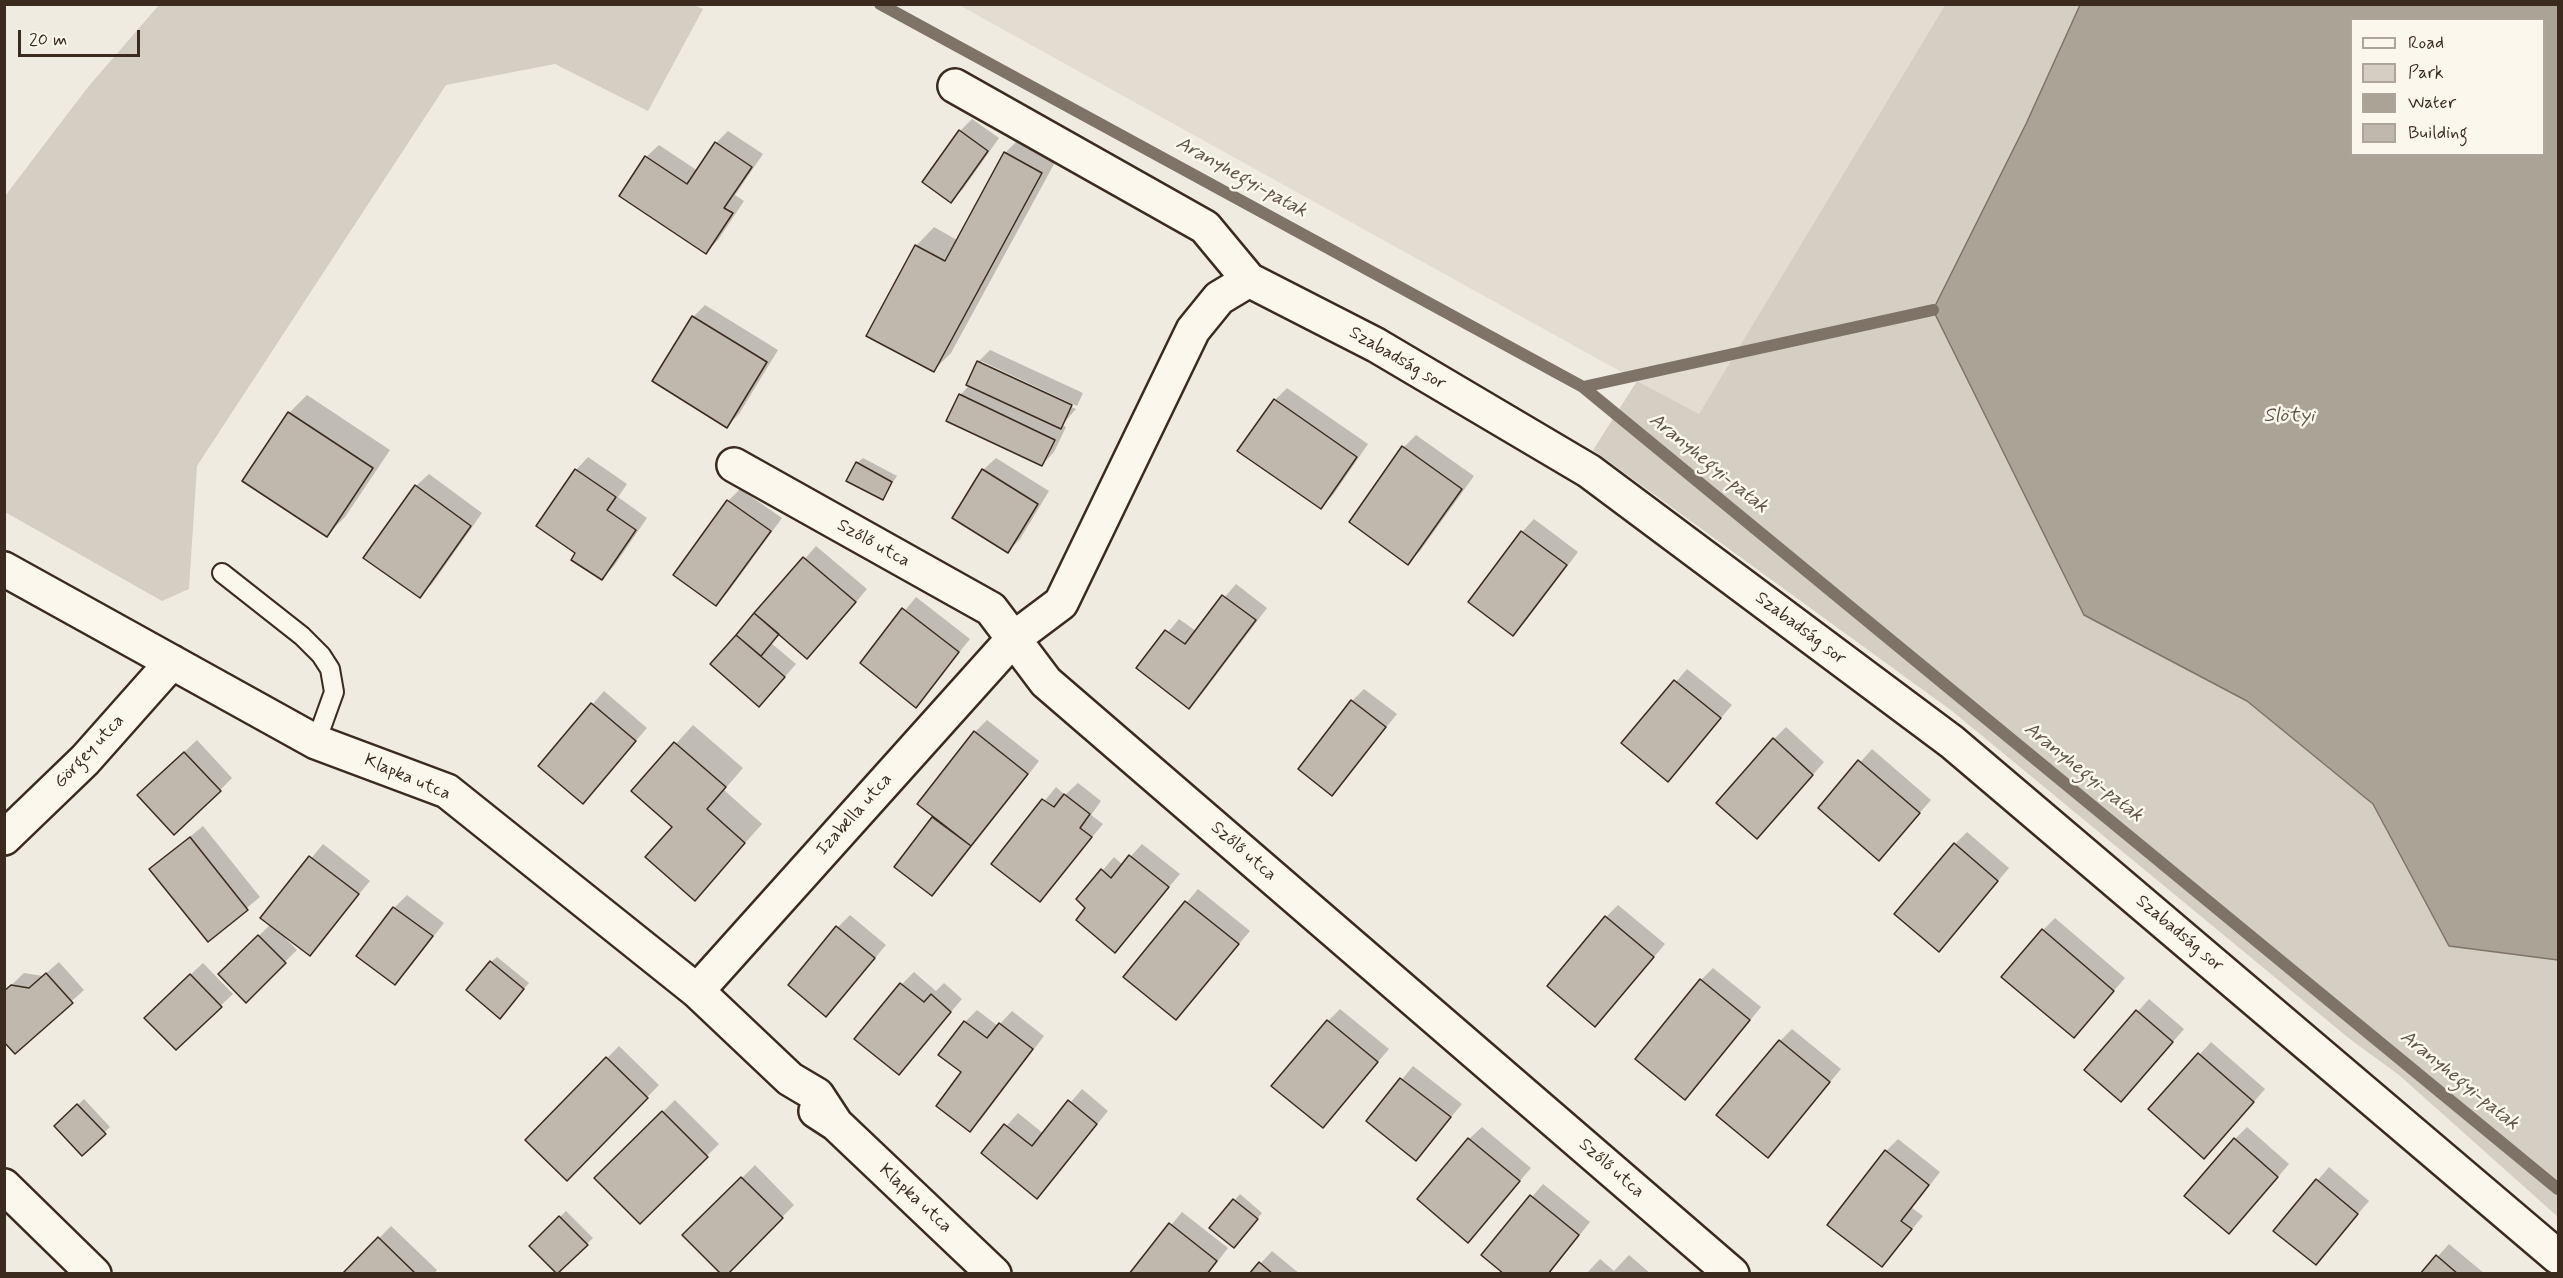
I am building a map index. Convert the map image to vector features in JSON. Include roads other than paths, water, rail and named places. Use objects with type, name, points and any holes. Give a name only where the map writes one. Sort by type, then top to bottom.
[{"type":"street","name":"Szabadság sor","points":[[966,92],[1205,227],[1249,280],[1376,345],[1589,471],[1942,735],[2559,1257]]},
{"type":"street","name":"Izabella utca","points":[[697,991],[1013,639],[1061,603],[1192,330],[1219,298],[1249,280]]},
{"type":"street","name":"Szőlő utca","points":[[734,465],[991,609],[1046,682],[1732,1274]]},
{"type":"street","name":"Klapka utca","points":[[4,569],[316,742],[447,790],[697,991],[790,1079],[807,1105],[836,1124],[994,1274]]},
{"type":"street","name":"Görgey utca","points":[[4,838],[86,760],[172,662]]},
{"type":"street","points":[[4,1186],[94,1274]]},
{"type":"lane","points":[[222,573],[302,636],[321,654],[330,669],[334,692],[316,742]]},
{"type":"water","name":"Slötyi","points":[[2080,5],[2558,5],[2558,960],[2449,946],[2373,804],[2247,701],[2084,615],[1933,310],[2026,124]]},
{"type":"waterway","name":"Aranyhegyi-patak","points":[[880,4],[1583,387],[2558,1189]]},
{"type":"waterway","name":"Aranyhegyi-patak","points":[[1583,387],[1933,310]]}]
